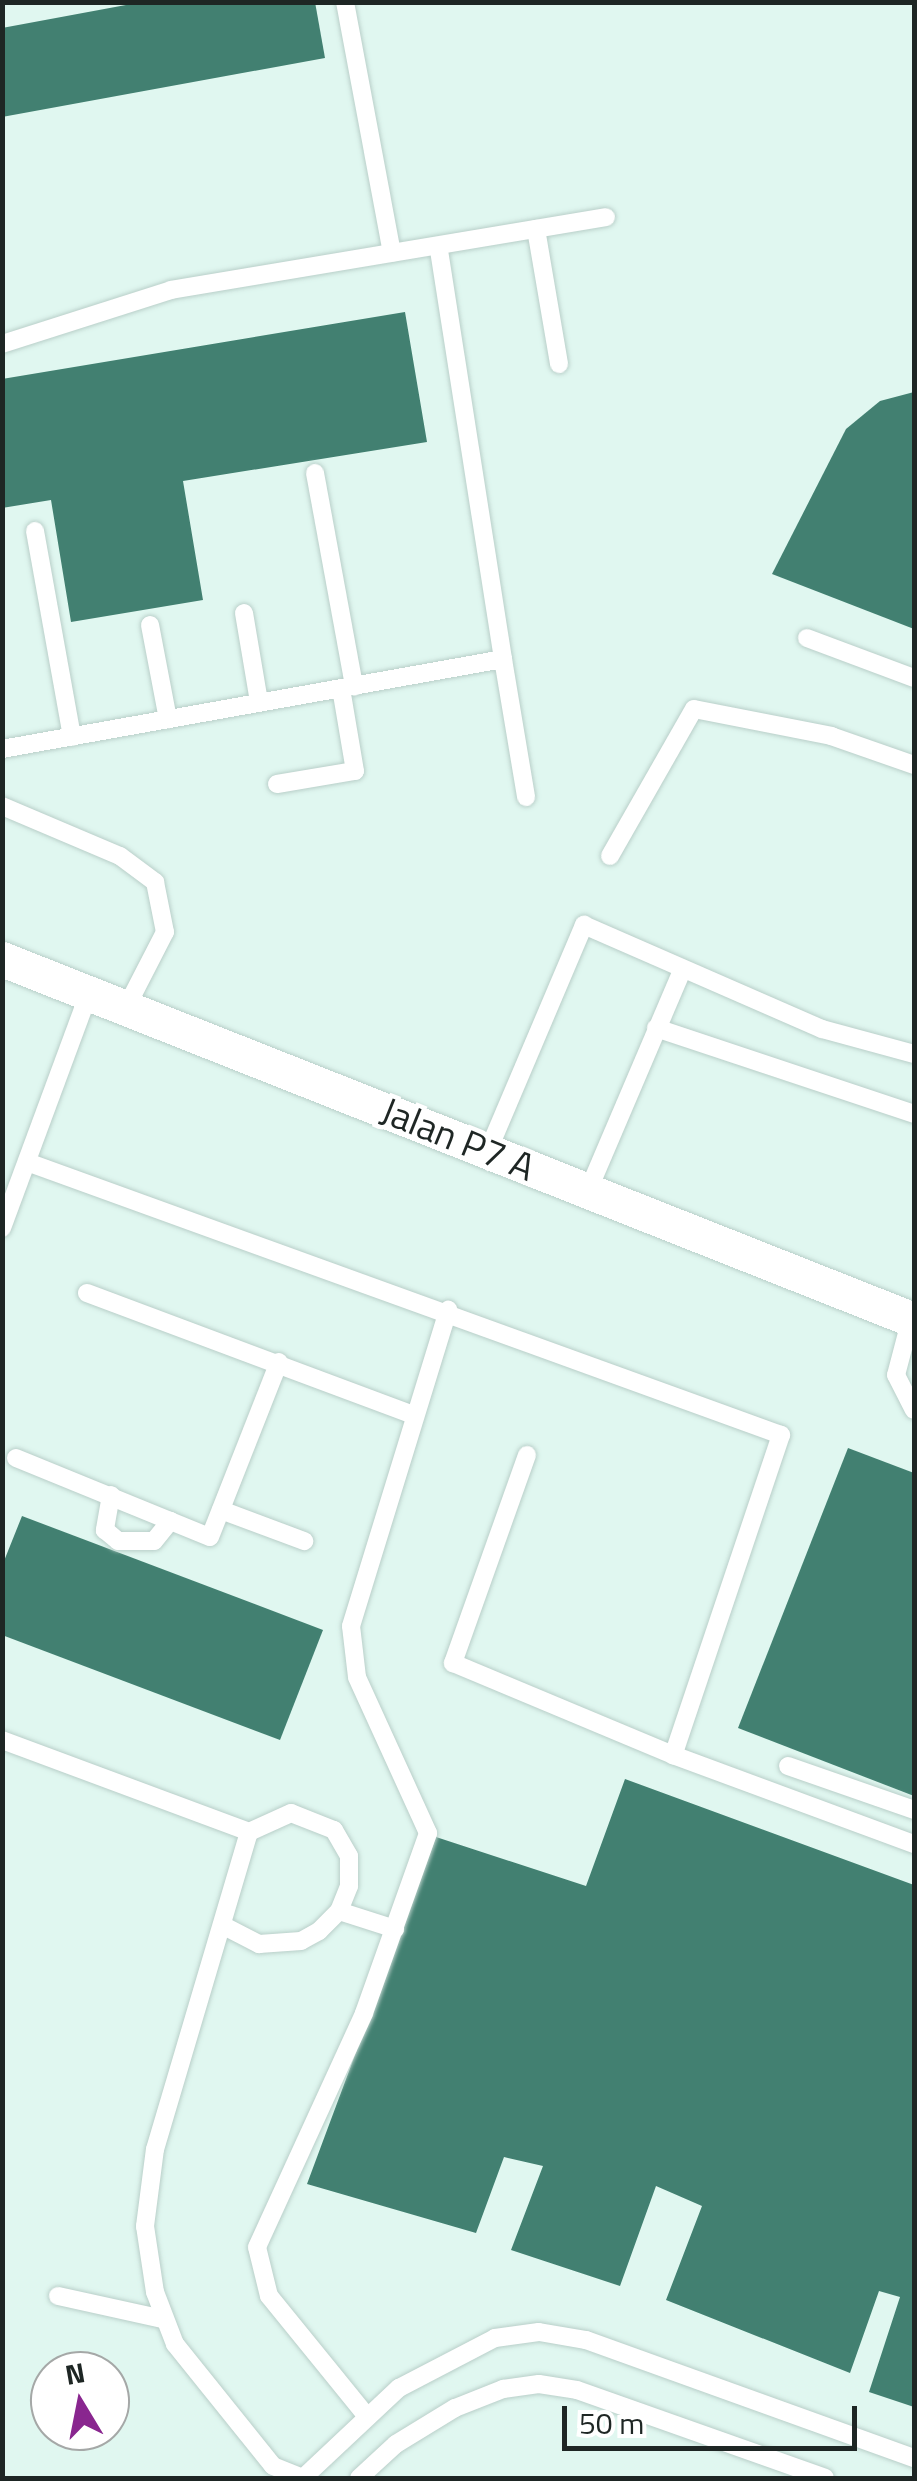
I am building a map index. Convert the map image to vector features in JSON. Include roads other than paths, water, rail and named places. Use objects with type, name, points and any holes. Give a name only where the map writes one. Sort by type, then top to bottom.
[{"type":"street","name":"Jalan P7 A","points":[[2,959],[913,1319]]},
{"type":"lane","points":[[345,2],[392,253]]},
{"type":"lane","points":[[2,344],[171,290],[606,217]]},
{"type":"lane","points":[[536,229],[559,364]]},
{"type":"lane","points":[[438,246],[526,797]]},
{"type":"lane","points":[[277,784],[355,771],[347,687],[315,473]]},
{"type":"lane","points":[[35,531],[72,737]]},
{"type":"lane","points":[[244,613],[259,702]]},
{"type":"lane","points":[[150,624],[168,719]]},
{"type":"lane","points":[[807,638],[914,678]]},
{"type":"lane","points":[[2,749],[502,659]]},
{"type":"lane","points":[[610,856],[694,710],[831,736],[914,765]]},
{"type":"lane","points":[[2,806],[120,856],[154,882],[165,932],[126,1008]]},
{"type":"lane","points":[[488,1151],[584,925],[822,1029],[914,1054]]},
{"type":"lane","points":[[588,1191],[682,970]]},
{"type":"lane","points":[[2,1228],[89,993]]},
{"type":"lane","points":[[656,1028],[914,1114]]},
{"type":"lane","points":[[27,1162],[448,1310],[781,1436],[672,1755]]},
{"type":"lane","points":[[87,1293],[413,1415]]},
{"type":"lane","points":[[365,2414],[269,2296],[257,2248],[364,2013],[428,1832],[421,1804],[357,1677],[350,1626],[448,1310]]},
{"type":"lane","points":[[913,1319],[896,1376],[914,1410]]},
{"type":"lane","points":[[16,1458],[210,1538],[278,1362]]},
{"type":"lane","points":[[527,1455],[453,1664],[672,1755],[914,1844]]},
{"type":"lane","points":[[111,1495],[104,1530],[118,1541],[154,1541],[170,1521]]},
{"type":"lane","points":[[221,1510],[304,1542]]},
{"type":"lane","points":[[2,1740],[249,1832],[291,1813],[334,1830],[351,1871],[340,1911],[320,1931],[280,1945],[239,1937],[222,1925]]},
{"type":"lane","points":[[788,1766],[914,1810]]},
{"type":"lane","points":[[249,1832],[148,2187],[149,2265],[174,2344],[273,2466],[302,2478],[365,2414],[436,2365],[495,2338],[539,2332],[586,2340],[914,2458]]},
{"type":"lane","points":[[340,1911],[394,1929]]},
{"type":"lane","points":[[58,2296],[164,2319]]},
{"type":"lane","points":[[359,2478],[396,2444],[455,2408],[502,2390],[539,2384],[577,2390],[825,2478]]}]
